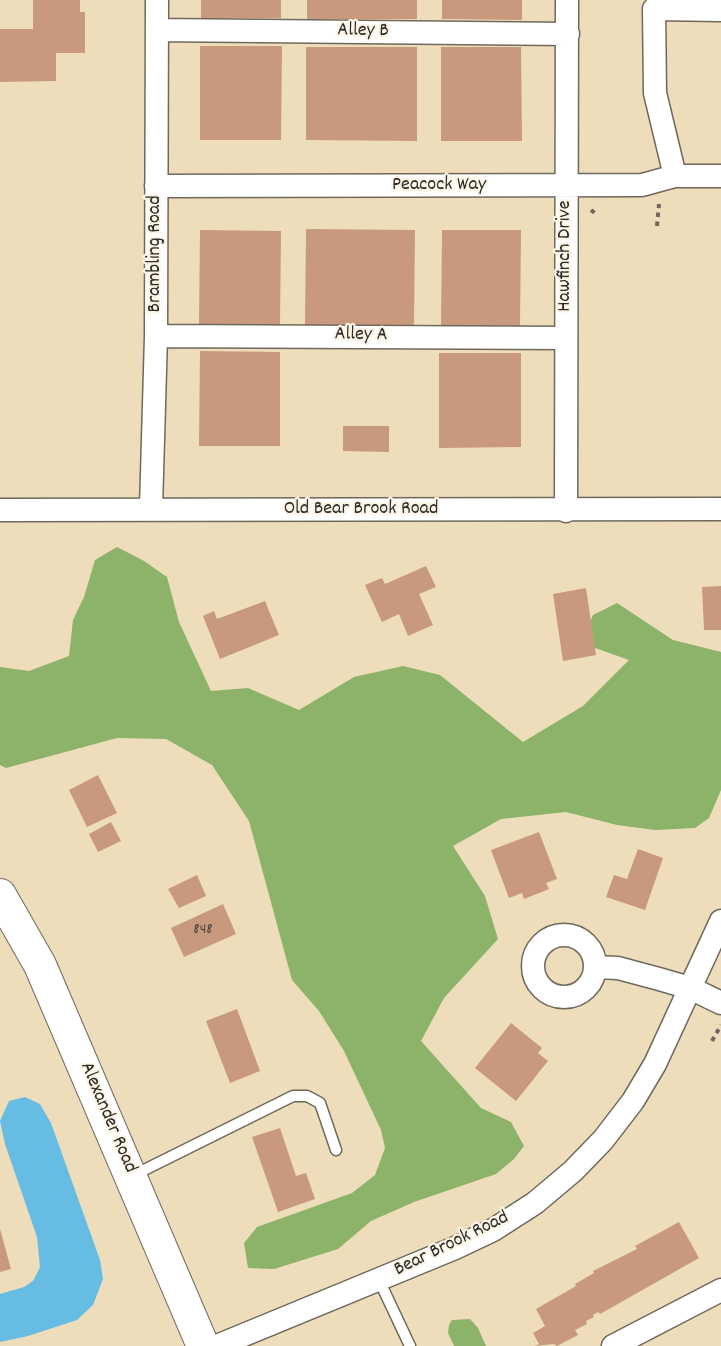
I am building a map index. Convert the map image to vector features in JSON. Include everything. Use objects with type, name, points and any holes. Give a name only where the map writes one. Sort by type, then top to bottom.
[{"type":"street","name":"Brambling Road","points":[[152,508],[156,336],[158,0]]},
{"type":"street","name":"Hawfinch Drive","points":[[566,511],[567,0]]},
{"type":"street","points":[[675,176],[655,93],[654,9],[721,10]]},
{"type":"street","name":"Alley B","points":[[158,30],[568,34]]},
{"type":"street","name":"Peacock Way","points":[[156,186],[642,185],[675,176],[721,176]]},
{"type":"street","name":"Alley A","points":[[156,336],[566,338]]},
{"type":"street","name":"Old Bear Brook Road","points":[[0,510],[721,509]]},
{"type":"street","name":"Alexander Road","points":[[0,895],[40,965],[203,1346]]},
{"type":"street","name":"Bear Brook Road","points":[[217,1346],[379,1280],[493,1230],[535,1203],[573,1171],[603,1140],[633,1101],[655,1064],[721,921]]},
{"type":"street","points":[[595,967],[618,968],[690,988],[721,1003]]},
{"type":"street","points":[[613,1346],[721,1290]]},
{"type":"lane","points":[[132,1176],[293,1096],[307,1096],[320,1103],[336,1150]]},
{"type":"lane","points":[[379,1280],[410,1346]]},
{"type":"path","points":[[657,226],[659,204]]},
{"type":"path","points":[[591,210],[596,214]]},
{"type":"path","points":[[712,1041],[721,1024]]},
{"type":"green space","points":[[117,547],[144,561],[167,577],[179,622],[211,691],[248,688],[299,710],[354,677],[403,666],[440,675],[523,742],[583,706],[629,660],[581,643],[593,615],[617,603],[673,640],[721,652],[721,790],[709,818],[695,828],[655,830],[617,825],[566,812],[501,819],[453,846],[485,896],[498,939],[444,998],[421,1041],[481,1108],[511,1122],[524,1146],[514,1159],[496,1174],[414,1202],[371,1221],[338,1249],[274,1269],[248,1268],[244,1243],[257,1227],[352,1193],[375,1175],[385,1148],[381,1130],[344,1051],[319,1011],[292,980],[249,821],[212,765],[166,739],[117,738],[6,768],[0,765],[0,667],[29,671],[69,656],[73,620],[84,597],[95,560]]},
{"type":"green space","points":[[470,1319],[478,1328],[486,1346],[454,1346],[448,1333],[449,1325],[452,1320]]},
{"type":"water","points":[[25,1097],[40,1104],[51,1123],[100,1260],[103,1279],[93,1305],[77,1320],[28,1336],[0,1342],[0,1294],[24,1287],[33,1281],[40,1267],[37,1237],[5,1144],[0,1121],[9,1101]]},
{"type":"building","points":[[33,0],[80,0],[80,12],[85,12],[85,53],[56,53],[56,81],[0,82],[0,29],[33,29]]},
{"type":"building","points":[[201,0],[281,0],[281,18],[201,18]]},
{"type":"building","points":[[307,0],[417,0],[417,19],[307,19]]},
{"type":"building","points":[[442,0],[522,0],[522,20],[442,19]]},
{"type":"building","points":[[200,46],[282,46],[281,140],[200,140]]},
{"type":"building","points":[[306,47],[417,47],[417,141],[306,140]]},
{"type":"building","points":[[441,47],[521,47],[522,141],[441,141]]},
{"type":"building","points":[[306,229],[415,230],[414,325],[305,325]]},
{"type":"building","points":[[200,230],[281,231],[280,325],[199,324]]},
{"type":"building","points":[[442,230],[521,230],[520,326],[441,325]]},
{"type":"building","points":[[200,351],[280,352],[280,446],[199,446]]},
{"type":"building","points":[[439,353],[521,353],[521,447],[439,448]]},
{"type":"building","points":[[343,426],[389,426],[389,452],[343,451]]},
{"type":"building","points":[[426,566],[436,587],[419,594],[433,625],[408,636],[399,614],[382,622],[365,585],[382,578],[385,584]]},
{"type":"building","points":[[721,586],[721,630],[704,630],[702,587]]},
{"type":"building","points":[[586,588],[596,655],[563,661],[553,594]]},
{"type":"building","points":[[265,601],[279,635],[220,659],[203,616],[214,611],[217,619]]},
{"type":"building","points":[[98,775],[117,813],[87,827],[69,790]]},
{"type":"building","points":[[111,822],[121,841],[98,852],[89,834]]},
{"type":"building","points":[[539,832],[557,879],[546,883],[549,889],[524,899],[522,893],[509,898],[491,850]]},
{"type":"building","points":[[638,849],[663,858],[645,910],[606,897],[614,875],[627,879]]},
{"type":"building","points":[[197,875],[206,896],[179,908],[168,889]]},
{"type":"building","points":[[223,904],[236,934],[184,957],[171,928]]},
{"type":"building","points":[[237,1009],[260,1071],[230,1083],[206,1021]]},
{"type":"building","points":[[511,1023],[542,1048],[538,1053],[548,1061],[516,1101],[475,1068]]},
{"type":"building","points":[[280,1128],[296,1176],[306,1173],[315,1199],[278,1212],[252,1137]]},
{"type":"building","points":[[679,1222],[699,1258],[600,1314],[598,1312],[593,1315],[594,1317],[586,1321],[587,1324],[575,1330],[578,1335],[557,1346],[554,1344],[535,1346],[539,1344],[533,1333],[545,1326],[536,1309],[576,1286],[575,1284],[594,1273],[593,1271],[637,1249],[635,1246]]},
{"type":"building","points":[[0,1229],[11,1269],[0,1272]]}]
